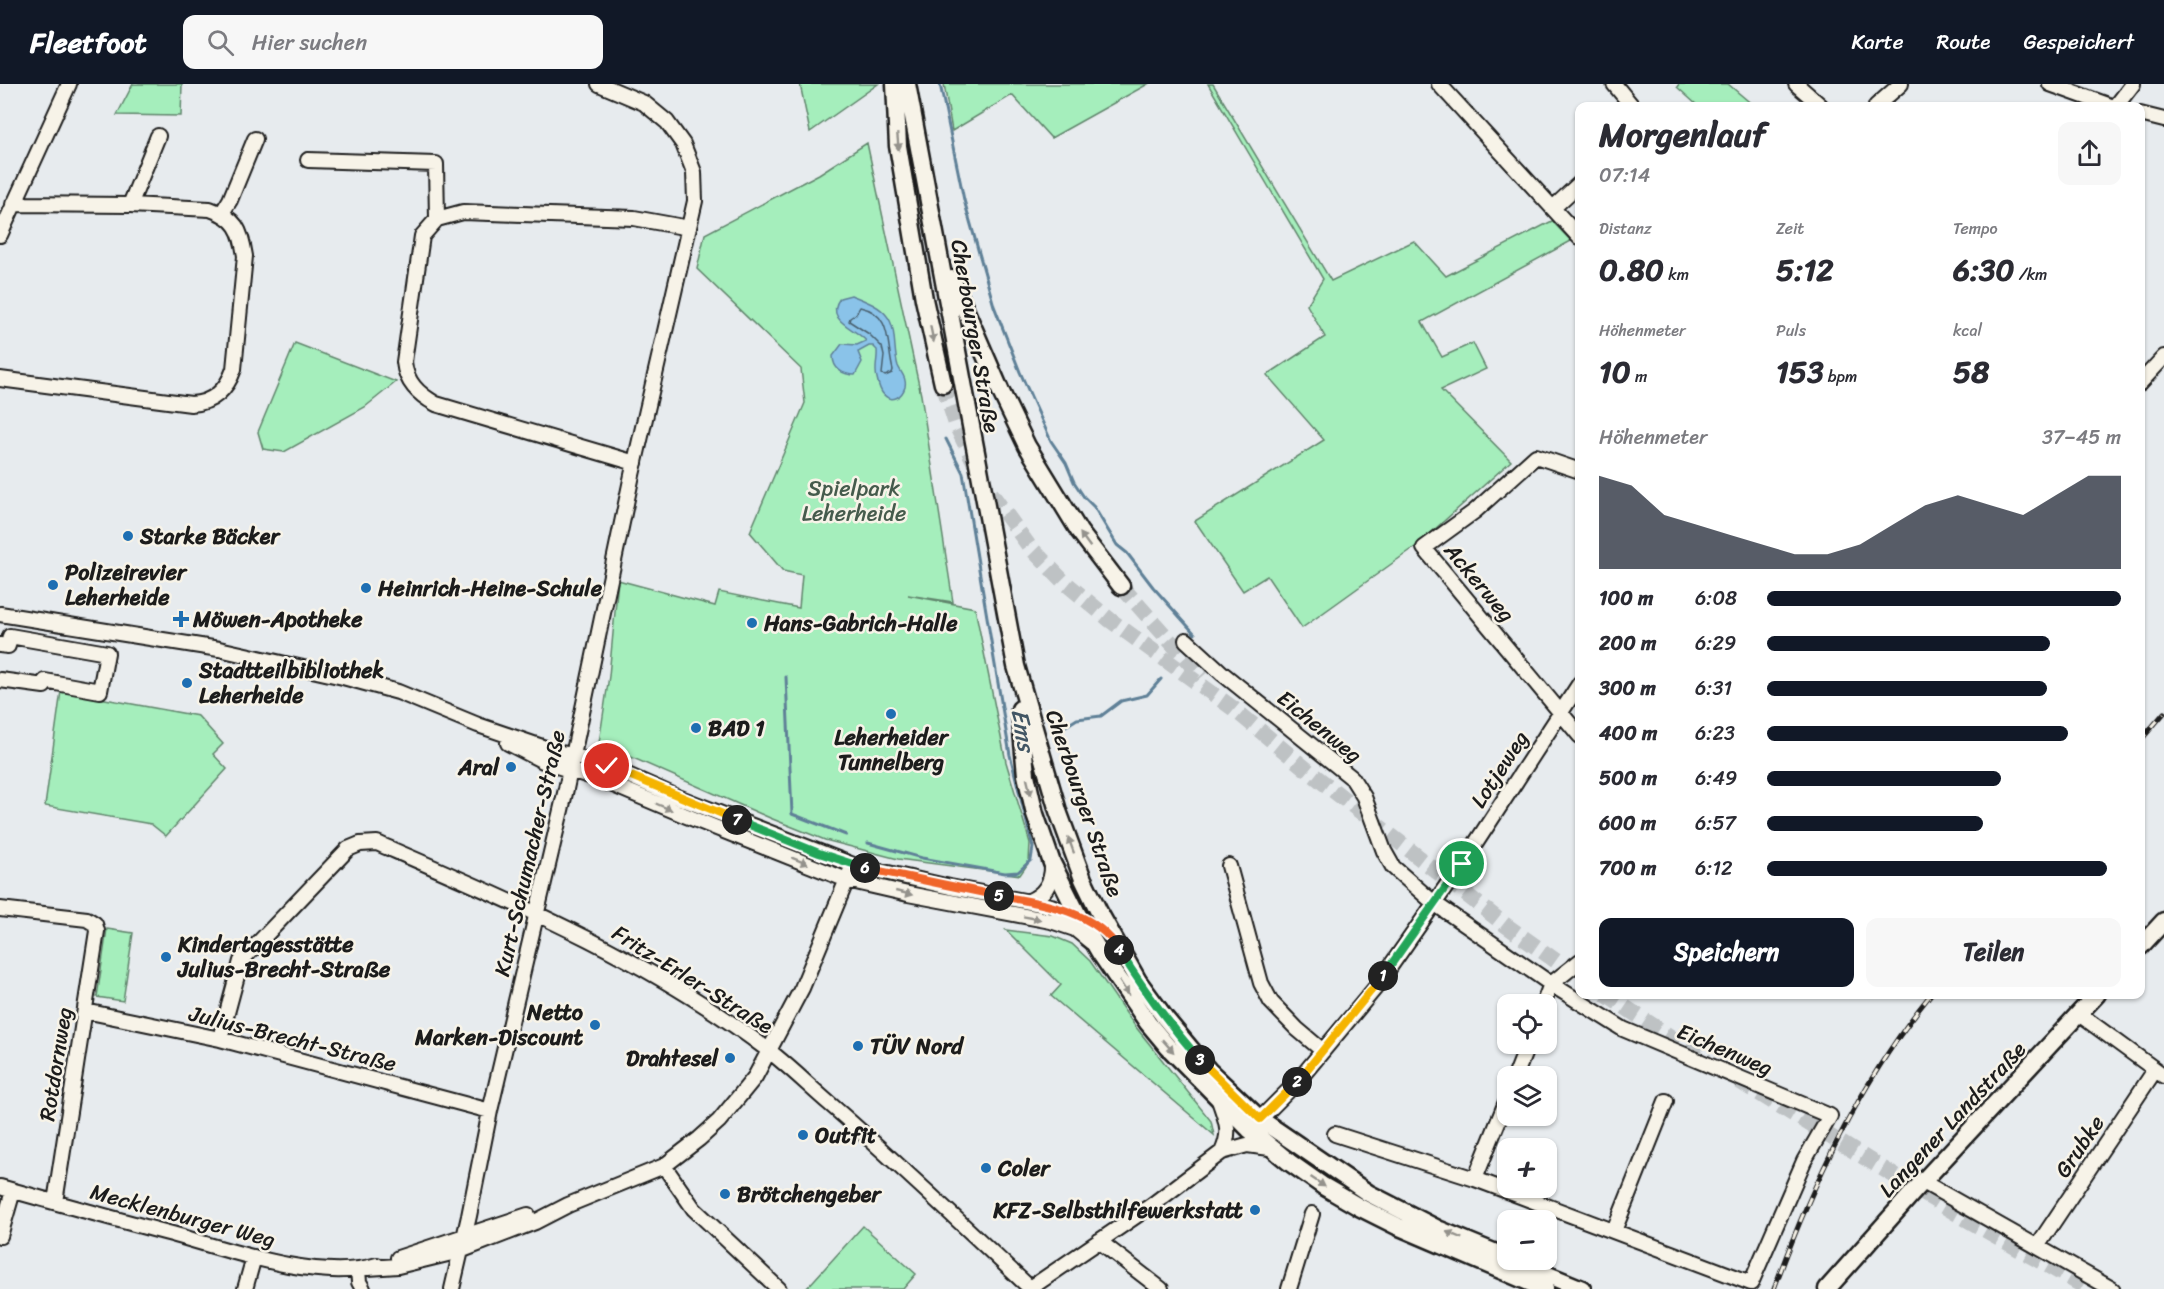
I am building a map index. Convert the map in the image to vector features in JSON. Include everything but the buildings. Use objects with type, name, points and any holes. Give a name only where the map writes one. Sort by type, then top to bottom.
[{"type":"main road","points":[[895,84],[898,146],[924,299],[943,384]]},
{"type":"main road","name":"Cherbourger Straße","points":[[907,84],[1016,666],[1026,775],[1035,814],[1052,864],[1100,953],[1148,1023],[1219,1100],[1254,1124],[1368,1193],[1413,1217],[1497,1253]]},
{"type":"main road","points":[[936,236],[963,308],[1027,446],[1078,531],[1121,586]]},
{"type":"main road","name":"Cherbourger Straße","points":[[1016,666],[1059,811],[1093,899],[1114,941],[1138,981],[1165,1018],[1254,1124],[1270,1148],[1323,1186],[1359,1207],[1397,1226],[1545,1289]]},
{"type":"main road","points":[[1093,899],[1086,912],[1079,917],[1100,927],[1114,941]]},
{"type":"main road","points":[[2145,942],[2164,921]]},
{"type":"main road","name":"Langener Landstraße","points":[[1827,1289],[1837,1282],[1923,1182],[2092,999]]},
{"type":"main road","points":[[1536,1270],[1582,1289]]},
{"type":"street","points":[[0,235],[69,84]]},
{"type":"street","name":"Kurt-Schumacher-Straße","points":[[462,1244],[490,1111],[570,770],[635,463],[695,201],[694,172],[683,144],[667,122],[645,103],[599,84]]},
{"type":"street","points":[[1439,84],[1575,232]]},
{"type":"street","points":[[1614,84],[1629,102]]},
{"type":"street","points":[[1796,84],[1816,102]]},
{"type":"street","points":[[1881,102],[1901,84]]},
{"type":"street","points":[[2050,84],[2100,102]]},
{"type":"street","points":[[2119,102],[2133,84]]},
{"type":"street","points":[[2145,115],[2164,120]]},
{"type":"street","points":[[130,205],[158,136]]},
{"type":"street","points":[[222,213],[230,200],[255,139]]},
{"type":"street","points":[[308,160],[436,164],[437,219]]},
{"type":"street","points":[[1553,208],[1575,188]]},
{"type":"street","points":[[0,379],[202,404],[223,390],[234,369],[245,256],[240,231],[235,224],[222,213],[210,209],[130,205],[13,204]]},
{"type":"street","points":[[635,463],[436,404],[413,387],[405,372],[404,362],[422,236],[437,219],[464,212],[634,218],[689,228]]},
{"type":"street","points":[[2145,378],[2164,357]]},
{"type":"street","name":"Ackerweg","points":[[1575,469],[1536,456],[1475,511],[1424,548],[1575,730]]},
{"type":"street","points":[[0,614],[173,641],[287,663],[398,692],[478,726],[607,766],[686,800],[853,865],[1051,906],[1079,917],[1063,924]]},
{"type":"street","points":[[0,645],[8,646],[10,636],[107,653],[100,691],[45,681],[44,686],[0,680]]},
{"type":"street","name":"Eichenweg","points":[[1186,640],[1223,674],[1352,778],[1364,798],[1384,851],[1393,867],[1434,903],[1551,984],[1623,1029],[1830,1116],[1804,1161],[1751,1283],[1614,1231]]},
{"type":"street","name":"Lotjeweg","points":[[1254,1124],[1297,1082],[1376,987],[1468,855],[1575,691]]},
{"type":"street","points":[[478,726],[547,763],[599,779],[847,880],[1063,924],[1088,939],[1100,953]]},
{"type":"street","name":"Fritz-Erler-Straße","points":[[220,1039],[241,961],[348,849],[360,844],[377,843],[537,912],[652,974],[705,1006],[769,1051],[883,1150],[1029,1289]]},
{"type":"street","points":[[1029,901],[1037,898],[1046,889],[1050,881],[1052,864]]},
{"type":"street","name":"Mecklenburger Weg","points":[[6,1189],[254,1257],[314,1269],[398,1266],[535,1222],[568,1205],[664,1166],[718,1121],[750,1084],[769,1051],[802,988],[853,865]]},
{"type":"street","points":[[1229,866],[1261,983],[1271,1002],[1297,1029],[1323,1051]]},
{"type":"street","name":"Rotdornweg","points":[[0,909],[87,919],[95,924],[97,931],[55,1202]]},
{"type":"street","points":[[1547,994],[1551,984],[1575,965]]},
{"type":"street","name":"Julius-Brecht-Straße","points":[[85,1011],[220,1039],[490,1111]]},
{"type":"street","points":[[2079,1014],[2159,1073]]},
{"type":"street","name":"Grubke","points":[[2038,1245],[2159,1073]]},
{"type":"street","points":[[1219,1100],[1228,1128],[1227,1140],[1222,1152]]},
{"type":"street","points":[[1335,1134],[1476,1179],[1614,1231],[1666,1101]]},
{"type":"street","points":[[1476,1179],[1497,1125]]},
{"type":"street","points":[[1029,1289],[1152,1205],[1222,1152],[1247,1145],[1270,1148]]},
{"type":"street","points":[[664,1166],[694,1209],[779,1289]]},
{"type":"street","points":[[1923,1182],[2038,1245],[2112,1289]]},
{"type":"street","points":[[0,1236],[6,1189]]},
{"type":"street","points":[[1289,1289],[1312,1214]]},
{"type":"street","points":[[1099,1241],[1161,1289]]},
{"type":"street","points":[[452,1289],[462,1244]]},
{"type":"street","points":[[245,1289],[254,1257]]},
{"type":"street","points":[[363,1269],[359,1281],[363,1289]]},
{"type":"green space","points":[[133,84],[182,84],[181,116],[117,115]]},
{"type":"green space","points":[[800,84],[878,84],[810,132]]},
{"type":"green space","points":[[944,84],[1148,84],[1051,138],[1012,95],[952,131]]},
{"type":"green space","points":[[1208,84],[1213,84],[1331,281],[1414,241],[1446,276],[1552,221],[1571,241],[1422,322],[1442,357],[1473,343],[1486,369],[1441,390],[1511,461],[1415,547],[1302,628],[1267,576],[1243,591],[1195,521],[1324,440],[1267,375],[1325,337],[1307,305],[1323,279]]},
{"type":"green space","points":[[1679,84],[1728,84],[1749,102],[1694,102],[1677,87]]},
{"type":"green space","name":"Spielpark Leherheide","points":[[867,143],[921,395],[953,602],[908,595],[975,608],[1006,762],[1030,843],[1029,862],[1020,875],[898,859],[825,840],[599,743],[609,676],[618,580],[715,606],[719,592],[799,608],[802,575],[783,571],[750,532],[805,403],[801,369],[697,269],[705,234],[819,174]]},
{"type":"green space","points":[[295,343],[396,382],[365,407],[284,452],[263,449],[258,432]]},
{"type":"green space","points":[[61,691],[198,716],[223,744],[213,754],[227,769],[166,836],[151,824],[45,806]]},
{"type":"green space","points":[[107,929],[133,933],[123,1001],[97,997]]},
{"type":"green space","points":[[1006,930],[1053,936],[1072,944],[1090,961],[1135,1026],[1211,1121],[1214,1135],[1051,996],[1061,985]]},
{"type":"green space","points":[[863,1226],[916,1274],[903,1289],[806,1289]]},
{"type":"water","points":[[851,295],[884,312],[890,321],[894,333],[898,366],[905,381],[904,391],[896,398],[890,399],[880,389],[876,371],[877,350],[873,346],[858,352],[862,362],[855,375],[846,374],[837,368],[833,361],[833,356],[842,344],[857,345],[866,341],[844,324],[836,313],[836,306],[840,298]]},
{"type":"waterway","points":[[940,84],[964,200],[994,306],[1051,441],[1066,463],[1074,482],[1094,507],[1117,545],[1127,553],[1153,587],[1195,634]]},
{"type":"waterway","name":"Ems","points":[[868,843],[922,858],[1005,873],[1018,872],[1031,860],[1033,847],[1010,755],[963,473],[946,439]]},
{"type":"waterway","name":"Ems","points":[[786,677],[792,814],[846,835]]},
{"type":"waterway","points":[[1066,726],[1077,719],[1101,716],[1121,701],[1147,695],[1161,679]]},
{"type":"tunnel","points":[[943,384],[957,427],[987,488],[1029,546],[1062,580],[1110,620],[1234,709],[1311,773],[1504,924],[1575,974]]},
{"type":"tunnel","points":[[1121,586],[1202,677]]},
{"type":"tunnel","points":[[1613,999],[1707,1061]]},
{"type":"tunnel","points":[[1739,1081],[1954,1212],[2089,1289]]},
{"type":"railway","points":[[2145,735],[2164,713]]},
{"type":"railway","points":[[1774,1289],[1805,1211],[1840,1135],[1882,1062],[1927,999]]},
{"type":"place","name":"Starke Bäcker","points":[[128,536]]},
{"type":"place","name":"Polizeirevier Leherheide","points":[[53,585]]},
{"type":"place","name":"Heinrich-Heine-Schule","points":[[366,588]]},
{"type":"place","name":"Möwen-Apotheke","points":[[181,619]]},
{"type":"place","name":"Hans-Gabrich-Halle","points":[[752,623]]},
{"type":"place","name":"Stadtteilbibliothek Leherheide","points":[[187,683]]},
{"type":"place","name":"Leherheider Tunnelberg","points":[[891,714]]},
{"type":"place","name":"BAD 1","points":[[696,728]]},
{"type":"place","name":"Aral","points":[[511,767]]},
{"type":"place","name":"Kindertagesstätte Julius-Brecht-Straße","points":[[166,957]]},
{"type":"place","name":"Netto Marken-Discount","points":[[595,1025]]},
{"type":"place","name":"TÜV Nord","points":[[858,1046]]},
{"type":"place","name":"Drahtesel","points":[[730,1058]]},
{"type":"place","name":"Outfit","points":[[803,1135]]},
{"type":"place","name":"Coler","points":[[986,1168]]},
{"type":"place","name":"Brötchengeber","points":[[725,1194]]},
{"type":"place","name":"KFZ-Selbsthilfewerkstatt","points":[[1255,1210]]},
{"type":"route","points":[[607,766],[675,796],[853,865],[906,878],[1051,906],[1089,921],[1105,931],[1114,941],[1138,981],[1165,1018],[1209,1071],[1260,1119],[1297,1082],[1376,987],[1462,864]]}]
